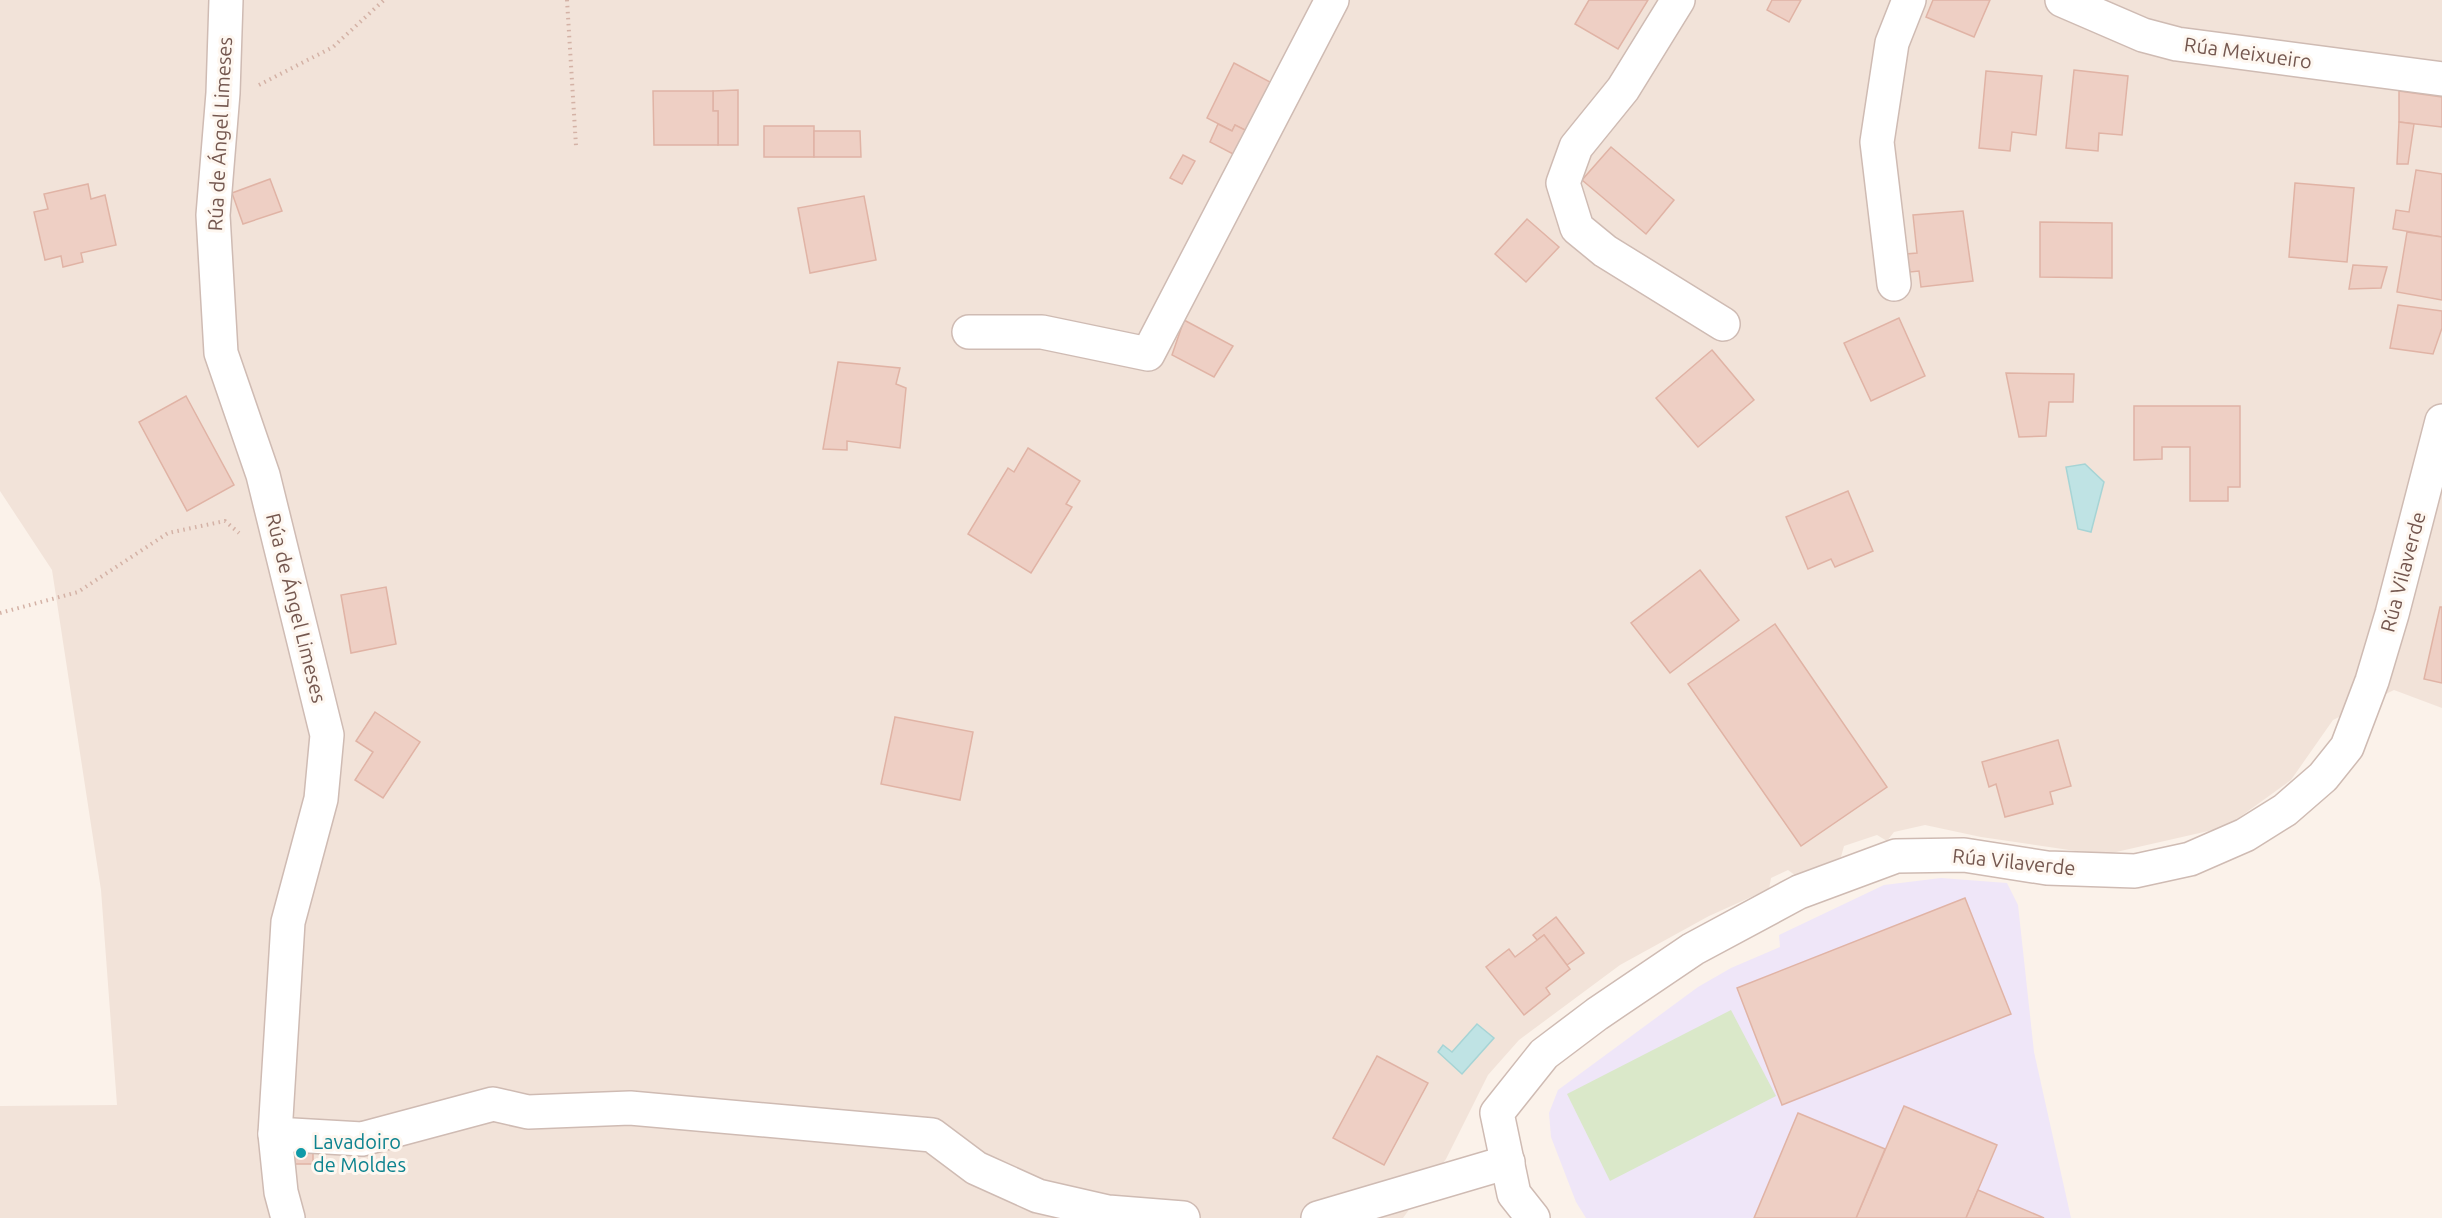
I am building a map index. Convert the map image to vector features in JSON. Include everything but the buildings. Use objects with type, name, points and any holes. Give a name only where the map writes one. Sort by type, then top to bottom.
[{"type":"street","name":"Rúa de Ángel Limeses","points":[[226,0],[224,93],[213,215],[221,353],[263,475],[327,735],[321,799],[288,922],[275,1134],[281,1192],[288,1218]]},
{"type":"street","points":[[969,332],[1042,332],[1148,354],[1332,0]]},
{"type":"street","points":[[1678,0],[1623,89],[1576,147],[1563,183],[1577,228],[1605,251],[1723,324]]},
{"type":"street","points":[[1894,284],[1877,142],[1892,43],[1909,0]]},
{"type":"street","name":"Rúa Meixueiro","points":[[2062,0],[2143,35],[2177,44],[2442,79]]},
{"type":"street","name":"Rúa Vilaverde","points":[[1533,1218],[1514,1194],[1497,1113],[1544,1054],[1597,1014],[1694,948],[1799,892],[1896,856],[1964,855],[2047,867],[2134,871],[2190,859],[2245,835],[2285,810],[2323,777],[2347,747],[2372,681],[2392,614],[2442,421]]},
{"type":"street","points":[[275,1134],[362,1139],[493,1104],[528,1112],[630,1108],[932,1135],[976,1168],[1038,1196],[1108,1212],[1183,1218]]},
{"type":"street","points":[[1318,1218],[1508,1162]]},
{"type":"path","points":[[224,93],[247,91],[333,47],[384,0]]},
{"type":"path","points":[[567,0],[576,146]]},
{"type":"path","points":[[0,613],[78,592],[168,533],[225,521],[243,536]]},
{"type":"shaded area","points":[[0,0],[2442,0],[2442,708],[2394,690],[2333,720],[2291,780],[2226,827],[2103,855],[1981,837],[1925,825],[1894,832],[1887,841],[1877,835],[1844,846],[1841,857],[1796,876],[1788,870],[1771,878],[1769,889],[1709,916],[1620,965],[1519,1040],[1488,1075],[1446,1159],[1403,1218],[0,1218],[0,1106],[117,1105],[101,890],[52,570],[0,491]]},
{"type":"shaded area","points":[[1941,878],[2007,883],[2018,905],[2034,1052],[2071,1218],[1586,1218],[1576,1202],[1551,1137],[1549,1113],[1558,1090],[1698,987],[1731,968],[1780,947],[1779,935],[1884,885]]},
{"type":"green space","points":[[1731,1010],[1776,1096],[1610,1181],[1567,1094]]},
{"type":"water","points":[[2085,464],[2104,482],[2091,532],[2078,529],[2066,467]]},
{"type":"water","points":[[1477,1024],[1494,1038],[1462,1074],[1438,1052],[1443,1045],[1452,1052]]},
{"type":"place","name":"Lavadoiro de Moldes","points":[[301,1153]]}]
